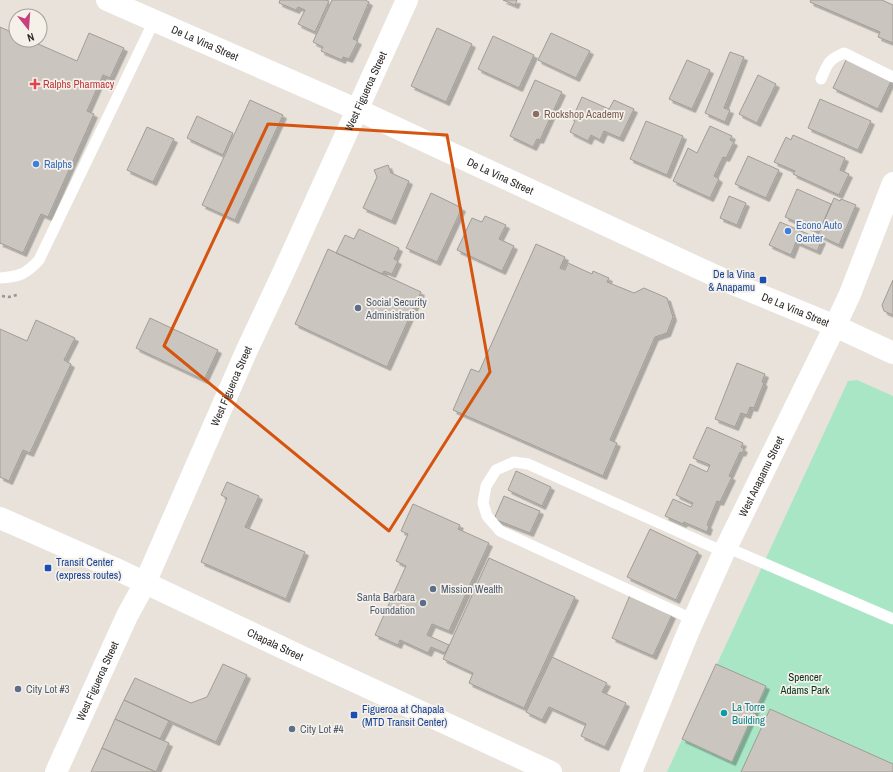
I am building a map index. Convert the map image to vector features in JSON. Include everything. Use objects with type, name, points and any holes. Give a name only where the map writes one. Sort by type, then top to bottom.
[{"type":"street","name":"De La Vina Street","points":[[107,0],[133,5],[154,21],[358,110],[731,283],[835,326],[893,353]]},
{"type":"street","name":"West Figueroa Street","points":[[56,772],[127,616],[145,582],[246,352],[288,264],[407,0]]},
{"type":"street","name":"West Anapamu Street","points":[[631,772],[694,620],[725,550],[850,294],[893,185]]},
{"type":"street","name":"Chapala Street","points":[[0,518],[145,582],[302,657],[551,772]]},
{"type":"lane","points":[[0,278],[9,278],[21,275],[39,260],[154,21]]},
{"type":"lane","points":[[821,78],[829,62],[836,56],[844,53],[893,77]]},
{"type":"lane","points":[[694,620],[500,531],[487,516],[483,503],[486,486],[496,470],[514,462],[528,464],[725,550],[893,620]]},
{"type":"highlighted area","points":[[268,124],[447,135],[490,372],[389,531],[164,346]]},
{"type":"green space","name":"Spencer Adams Park","points":[[857,380],[893,396],[893,772],[667,772],[848,381]]},
{"type":"building","points":[[280,0],[329,1],[315,32],[298,24],[305,10],[298,7],[296,10],[279,3]]},
{"type":"building","points":[[332,0],[365,0],[369,2],[353,39],[358,41],[349,59],[343,57],[342,60],[321,51],[323,47],[313,42]]},
{"type":"building","points":[[503,0],[517,0],[515,5]]},
{"type":"building","points":[[811,0],[882,0],[893,5],[893,43],[878,37],[880,32],[810,2]]},
{"type":"building","name":"Ralphs","points":[[0,27],[8,30],[8,48],[47,48],[77,61],[89,33],[124,48],[110,78],[103,75],[87,111],[94,114],[48,217],[41,214],[23,253],[0,243]]},
{"type":"building","points":[[437,28],[472,44],[446,102],[411,86]]},
{"type":"building","points":[[551,33],[590,51],[576,78],[538,60]]},
{"type":"building","points":[[493,36],[534,55],[519,88],[478,69]]},
{"type":"building","points":[[730,52],[744,57],[724,108],[730,110],[725,122],[705,113]]},
{"type":"building","points":[[847,58],[892,79],[878,109],[833,88]]},
{"type":"building","points":[[687,60],[710,70],[692,109],[669,99]]},
{"type":"building","points":[[758,75],[776,84],[757,123],[739,114]]},
{"type":"building","name":"Rockshop Academy","points":[[535,80],[562,92],[540,140],[537,139],[533,147],[510,136]]},
{"type":"building","points":[[582,97],[609,109],[614,100],[634,109],[620,138],[604,131],[600,140],[591,135],[588,141],[570,132],[575,121],[572,119]]},
{"type":"building","points":[[820,99],[871,121],[858,150],[808,128]]},
{"type":"building","points":[[250,100],[283,115],[235,220],[202,205]]},
{"type":"building","points":[[197,116],[233,133],[223,155],[187,138]]},
{"type":"building","points":[[646,121],[683,136],[667,175],[630,159]]},
{"type":"building","points":[[710,126],[732,136],[730,140],[734,142],[726,158],[723,157],[714,176],[719,179],[710,198],[673,181],[688,148],[697,153]]},
{"type":"building","points":[[147,127],[174,139],[153,182],[127,170]]},
{"type":"building","points":[[793,135],[845,158],[840,170],[849,174],[839,195],[793,174],[795,171],[774,162],[786,137],[791,140]]},
{"type":"building","points":[[748,156],[779,170],[766,198],[735,184]]},
{"type":"building","points":[[388,165],[391,173],[409,181],[392,221],[363,208],[377,177],[374,170]]},
{"type":"building","points":[[797,189],[831,204],[819,232],[785,217]]},
{"type":"building","points":[[431,193],[462,208],[437,262],[406,248]]},
{"type":"building","points":[[729,196],[746,203],[737,225],[720,218]]},
{"type":"building","points":[[834,198],[856,205],[839,245],[818,235]]},
{"type":"building","points":[[485,216],[506,225],[499,239],[514,246],[502,271],[457,250],[472,218],[482,222]]},
{"type":"building","name":"Econo Auto Center","points":[[780,222],[822,240],[817,251],[796,242],[791,255],[769,245]]},
{"type":"building","points":[[359,229],[399,248],[394,259],[398,261],[392,274],[384,271],[382,274],[336,253],[345,235],[354,239]]},
{"type":"building","points":[[536,244],[565,257],[560,268],[565,270],[568,263],[592,274],[593,271],[609,278],[607,282],[634,293],[644,288],[667,298],[673,317],[667,333],[655,337],[610,440],[617,443],[603,476],[453,410],[471,369],[479,372]]},
{"type":"building","name":"Social Security Administration","points":[[328,249],[421,292],[387,367],[295,324]]},
{"type":"building","points":[[893,280],[893,315],[884,311],[882,305]]},
{"type":"building","points":[[150,318],[218,350],[204,380],[136,348]]},
{"type":"building","points":[[36,320],[75,338],[64,360],[71,364],[30,453],[23,450],[9,481],[0,477],[0,329],[27,341]]},
{"type":"building","points":[[737,363],[765,374],[762,382],[764,383],[754,408],[750,407],[747,415],[741,413],[735,427],[715,419]]},
{"type":"building","points":[[707,427],[743,443],[741,447],[744,449],[742,453],[740,452],[729,476],[732,477],[720,502],[717,501],[707,525],[709,526],[707,532],[665,516],[673,499],[691,507],[693,503],[676,495],[690,464],[707,472],[710,465],[693,458]]},
{"type":"building","points":[[516,471],[551,487],[542,506],[508,490]]},
{"type":"building","points":[[227,482],[259,496],[245,527],[305,552],[286,599],[201,562],[227,498],[221,495]]},
{"type":"building","points":[[504,496],[540,511],[530,533],[494,519]]},
{"type":"building","points":[[413,504],[460,525],[458,529],[489,543],[449,631],[432,624],[427,635],[449,645],[445,653],[431,647],[428,653],[400,640],[398,645],[375,635],[406,566],[396,561],[408,534],[401,531]]},
{"type":"building","points":[[650,529],[698,552],[676,600],[627,577]]},
{"type":"building","points":[[489,558],[575,597],[524,708],[469,683],[473,673],[443,659]]},
{"type":"building","points":[[630,595],[672,615],[653,656],[612,638]]},
{"type":"building","points":[[552,657],[607,683],[602,692],[626,703],[605,747],[581,736],[586,724],[549,707],[542,720],[526,712]]},
{"type":"building","points":[[223,664],[247,675],[216,742],[124,700],[135,678],[191,703],[207,697]]},
{"type":"building","name":"La Torre Building","points":[[716,664],[766,686],[732,762],[682,739]]},
{"type":"building","points":[[124,700],[169,721],[160,739],[115,719]]},
{"type":"building","points":[[770,709],[893,764],[893,772],[741,772]]},
{"type":"building","points":[[115,719],[169,743],[156,772],[102,748]]},
{"type":"building","points":[[102,748],[156,772],[91,772]]},
{"type":"place","name":"Ralphs Pharmacy","points":[[35,84]]},
{"type":"place","name":"Rockshop Academy","points":[[536,114]]},
{"type":"place","name":"Ralphs","points":[[36,164]]},
{"type":"place","name":"Econo Auto Center","points":[[788,231]]},
{"type":"place","name":"De la Vina & Anapamu","points":[[763,280]]},
{"type":"place","name":"Social Security Administration","points":[[358,308]]},
{"type":"place","name":"Transit Center (express routes)","points":[[48,568]]},
{"type":"place","name":"Mission Wealth","points":[[433,589]]},
{"type":"place","name":"Santa Barbara Foundation","points":[[423,603]]},
{"type":"place","name":"City Lot #3","points":[[18,689]]},
{"type":"place","name":"La Torre Building","points":[[724,713]]},
{"type":"place","name":"Figueroa at Chapala (MTD Transit Center)","points":[[354,715]]},
{"type":"place","name":"City Lot #4","points":[[292,729]]}]
